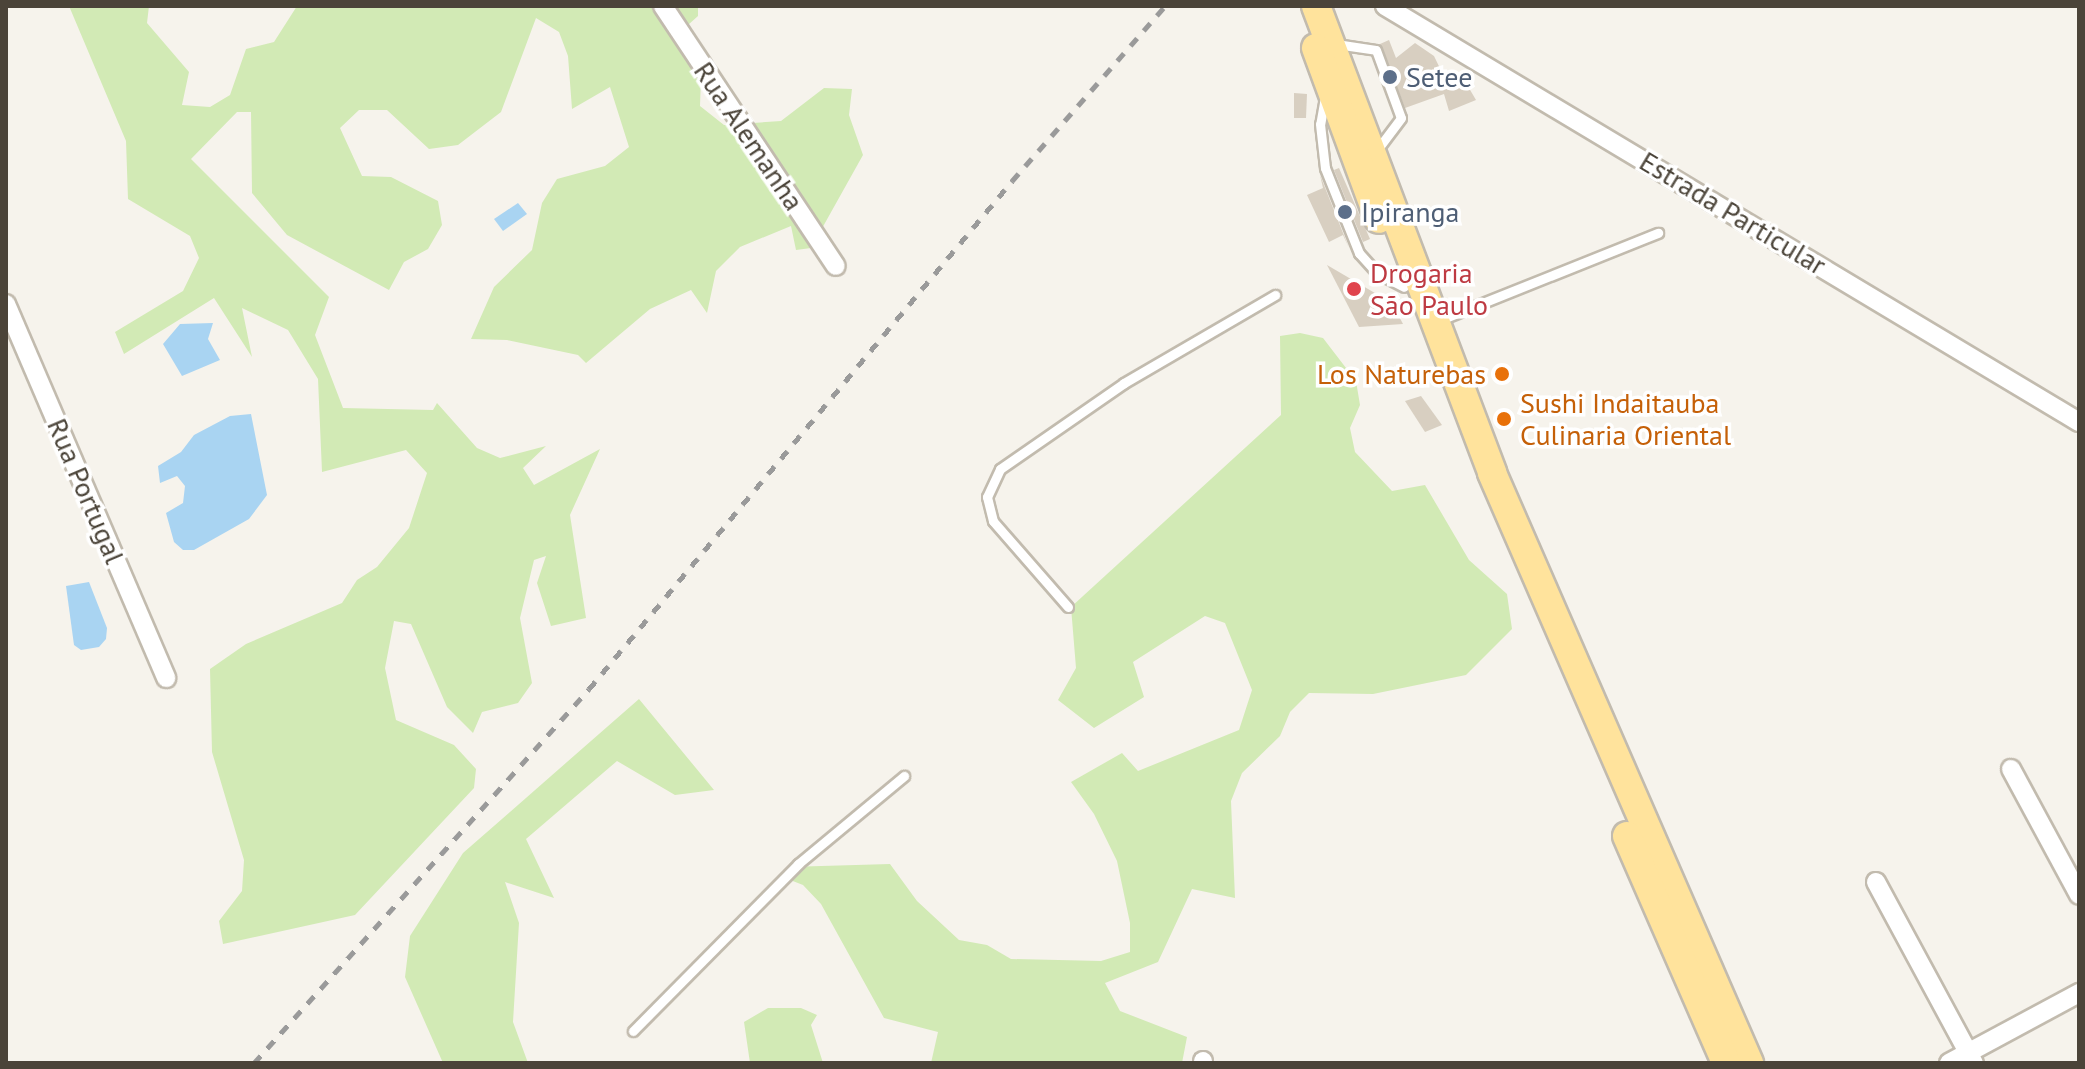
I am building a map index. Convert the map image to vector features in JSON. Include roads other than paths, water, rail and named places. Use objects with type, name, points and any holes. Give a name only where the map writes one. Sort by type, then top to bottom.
[{"type":"main road","points":[[1314,11],[1334,44],[1492,473],[1749,1063]]},
{"type":"main road","points":[[1314,11],[1327,83],[1479,482],[1726,1063]]},
{"type":"street","name":"Rua Alemanha","points":[[663,6],[836,266]]},
{"type":"street","name":"Estrada Particular","points":[[1385,6],[2079,422]]},
{"type":"street","name":"Rua Portugal","points":[[6,304],[166,678]]},
{"type":"street","points":[[2011,769],[2079,895]]},
{"type":"street","points":[[1876,882],[1971,1058]]},
{"type":"street","points":[[1949,1063],[1971,1058],[2079,993]]},
{"type":"lane","points":[[1437,322],[1658,233]]},
{"type":"lane","points":[[1068,607],[993,521],[987,497],[1000,469],[1146,369],[1275,295]]},
{"type":"lane","points":[[633,1031],[798,864],[904,776]]},
{"type":"water","points":[[518,203],[527,214],[503,231],[494,219]]},
{"type":"water","points":[[213,323],[208,339],[220,360],[182,376],[163,344],[180,324]]},
{"type":"water","points":[[251,414],[267,495],[249,519],[194,550],[183,550],[174,542],[166,513],[183,503],[185,486],[177,476],[160,483],[158,466],[181,452],[194,435],[230,416]]},
{"type":"water","points":[[89,582],[107,628],[106,639],[99,647],[81,650],[74,645],[66,586]]},
{"type":"railway","points":[[254,1063],[589,689],[1012,181],[1165,6]]},
{"type":"place","name":"Setee","points":[[1390,77]]},
{"type":"place","name":"Ipiranga","points":[[1345,212]]},
{"type":"place","name":"Drogaria São Paulo","points":[[1354,289]]},
{"type":"place","name":"Los Naturebas","points":[[1502,374]]},
{"type":"place","name":"Sushi Indaitauba Culinaria Oriental","points":[[1504,419]]}]
